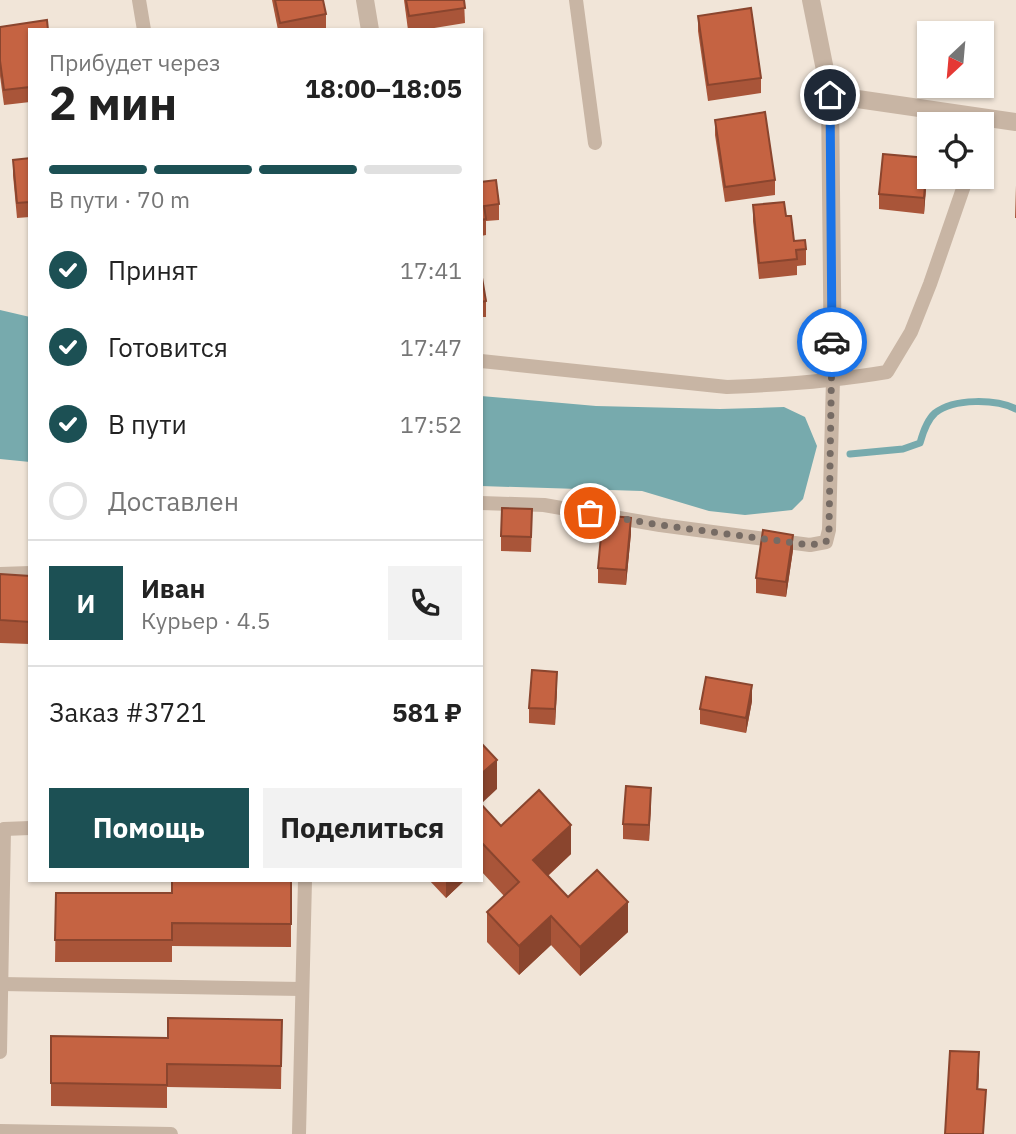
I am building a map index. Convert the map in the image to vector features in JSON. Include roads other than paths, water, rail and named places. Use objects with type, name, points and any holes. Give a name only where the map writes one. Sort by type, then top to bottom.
[{"type":"street","points":[[365,0],[370,28]]},
{"type":"street","points":[[811,0],[830,95],[833,379]]},
{"type":"street","points":[[830,95],[917,112]]},
{"type":"street","points":[[994,125],[1016,122]]},
{"type":"street","points":[[0,576],[28,575]]},
{"type":"lane","points":[[139,0],[144,28]]},
{"type":"lane","points":[[576,0],[595,143]]},
{"type":"lane","points":[[483,361],[727,387],[762,386],[887,372],[911,332],[963,189]]},
{"type":"lane","points":[[483,503],[544,505],[660,525],[810,545],[826,542],[829,530],[833,379]]},
{"type":"lane","points":[[0,1052],[4,829],[28,828]]},
{"type":"lane","points":[[299,1134],[305,882]]},
{"type":"lane","points":[[1,984],[302,989]]},
{"type":"lane","points":[[0,1131],[171,1134]]},
{"type":"water","points":[[0,310],[28,317],[28,462],[0,459]]},
{"type":"water","points":[[483,396],[596,406],[720,409],[784,407],[805,417],[817,446],[803,499],[792,510],[745,515],[709,511],[642,491],[483,486]]},
{"type":"waterway","points":[[850,454],[903,449],[920,443],[932,416],[953,405],[987,402],[1016,409]]}]
